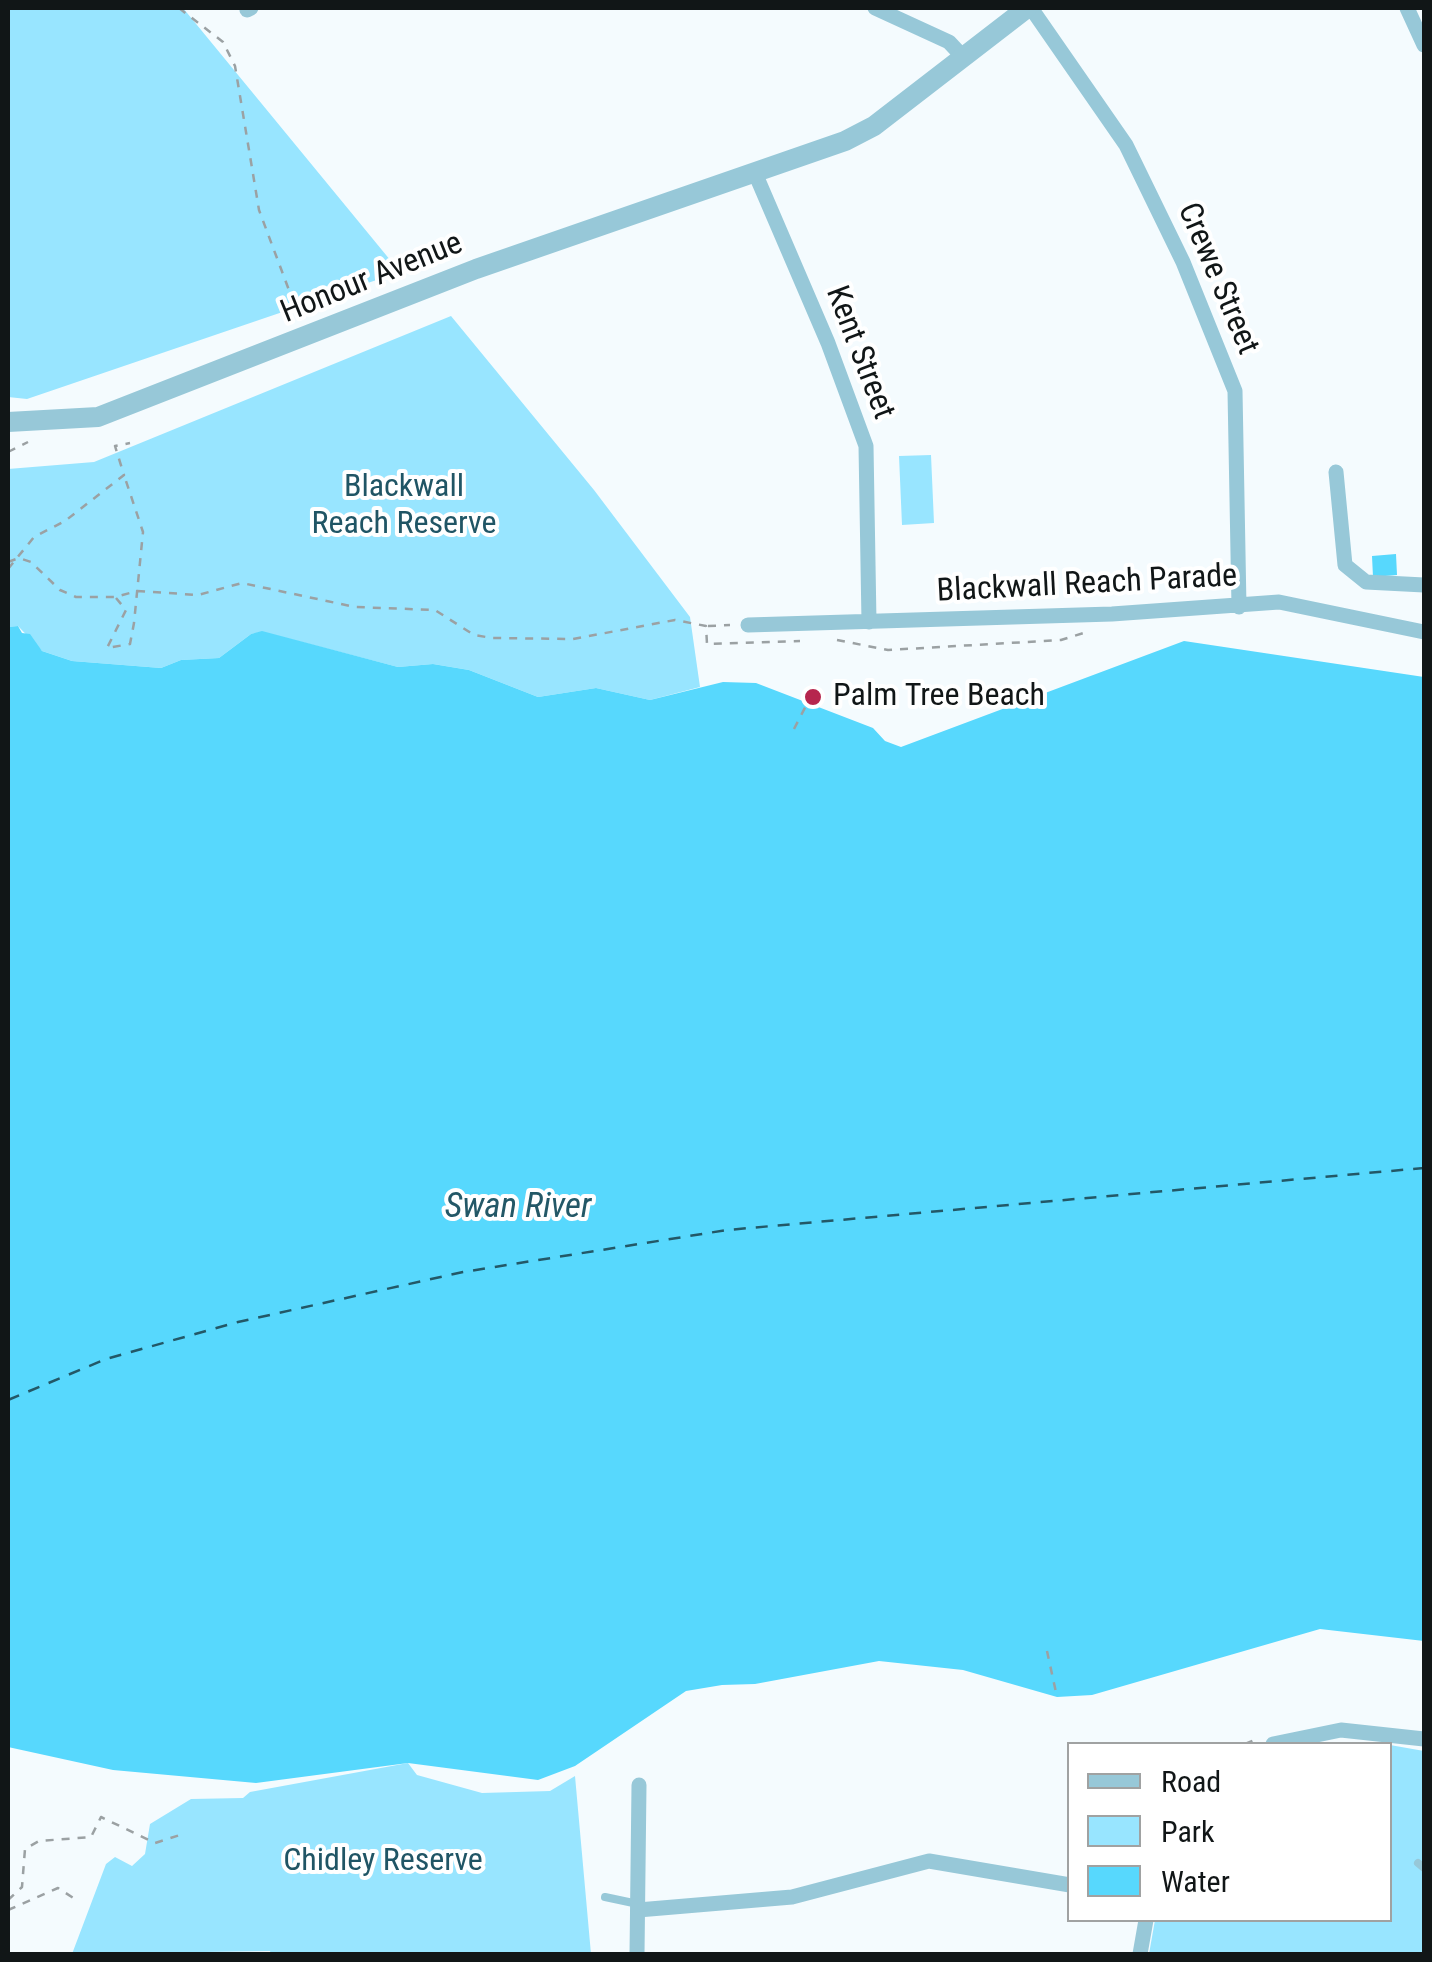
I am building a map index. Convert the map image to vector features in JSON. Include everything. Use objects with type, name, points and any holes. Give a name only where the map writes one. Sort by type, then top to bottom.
[{"type":"street","points":[[875,8],[949,42],[964,58]]},
{"type":"street","name":"Honour Avenue","points":[[8,422],[98,417],[476,269],[756,173],[874,126],[1029,8]]},
{"type":"street","name":"Crewe Street","points":[[1029,8],[1126,145],[1184,262],[1235,391],[1240,607]]},
{"type":"street","points":[[1407,8],[1424,45]]},
{"type":"street","name":"Kent Street","points":[[756,173],[828,343],[866,446],[869,622]]},
{"type":"street","points":[[1336,472],[1345,565],[1366,582],[1424,585]]},
{"type":"street","name":"Blackwall Reach Parade","points":[[748,625],[1240,607],[1279,602],[1424,632]]},
{"type":"street","points":[[1284,1742],[1341,1730],[1424,1740]]},
{"type":"street","points":[[637,1954],[639,1785]]},
{"type":"street","points":[[638,1907],[792,1896],[929,1861],[1067,1884]]},
{"type":"street","points":[[1140,1954],[1146,1922]]},
{"type":"lane","points":[[605,1897],[638,1907]]},
{"type":"path","points":[[179,8],[223,42],[235,66],[260,210],[280,275],[308,337]]},
{"type":"path","points":[[8,452],[34,439]]},
{"type":"path","points":[[115,597],[126,610],[107,648],[130,644],[137,591],[142,532],[115,446],[130,443]]},
{"type":"path","points":[[8,570],[34,537],[65,521],[124,475]]},
{"type":"path","points":[[8,562],[20,558],[31,562],[60,590],[76,597],[115,597],[137,591],[198,595],[242,583],[355,607],[435,610],[474,636],[492,638],[573,639],[676,620],[706,626],[748,625]]},
{"type":"path","points":[[706,626],[707,644],[814,640]]},
{"type":"path","points":[[834,639],[888,650],[1062,640],[1091,630]]},
{"type":"path","points":[[794,729],[811,696]]},
{"type":"path","points":[[1047,1651],[1057,1697]]},
{"type":"path","points":[[8,1900],[22,1887],[26,1848],[39,1841],[92,1837],[101,1817],[155,1843],[180,1835]]},
{"type":"path","points":[[8,1910],[58,1888],[75,1898]]},
{"type":"green space","points":[[8,8],[183,8],[400,272],[27,399],[8,397]]},
{"type":"green space","name":"Blackwall Reach Reserve","points":[[451,316],[594,490],[690,617],[700,687],[650,700],[596,688],[538,697],[469,670],[433,664],[398,667],[263,632],[251,634],[219,658],[181,660],[161,668],[72,661],[42,651],[18,626],[8,627],[8,469],[94,462]]},
{"type":"green space","points":[[931,455],[934,523],[902,525],[899,456]]},
{"type":"green space","points":[[1392,1745],[1424,1751],[1424,1954],[1149,1954],[1155,1922],[1392,1922]]},
{"type":"green space","name":"Chidley Reserve","points":[[408,1763],[417,1775],[482,1793],[550,1791],[575,1776],[591,1954],[72,1954],[106,1864],[115,1857],[132,1866],[145,1854],[150,1824],[191,1799],[243,1798],[250,1792]]},
{"type":"water","points":[[1396,554],[1397,575],[1373,577],[1372,556]]},
{"type":"water","name":"Swan River","points":[[18,626],[22,633],[30,634],[42,651],[72,661],[161,668],[181,660],[219,658],[251,634],[262,631],[398,667],[433,664],[469,670],[538,697],[596,688],[650,700],[723,682],[756,683],[873,728],[885,741],[901,747],[1184,641],[1424,677],[1424,1641],[1320,1629],[1092,1695],[1057,1697],[963,1670],[879,1661],[755,1684],[722,1685],[686,1691],[575,1766],[538,1780],[408,1763],[256,1783],[113,1770],[8,1747],[8,627]]},
{"type":"ferry route","points":[[8,1400],[106,1359],[238,1322],[463,1272],[727,1230],[1424,1168]]},
{"type":"place","name":"Palm Tree Beach","points":[[813,697]]}]
